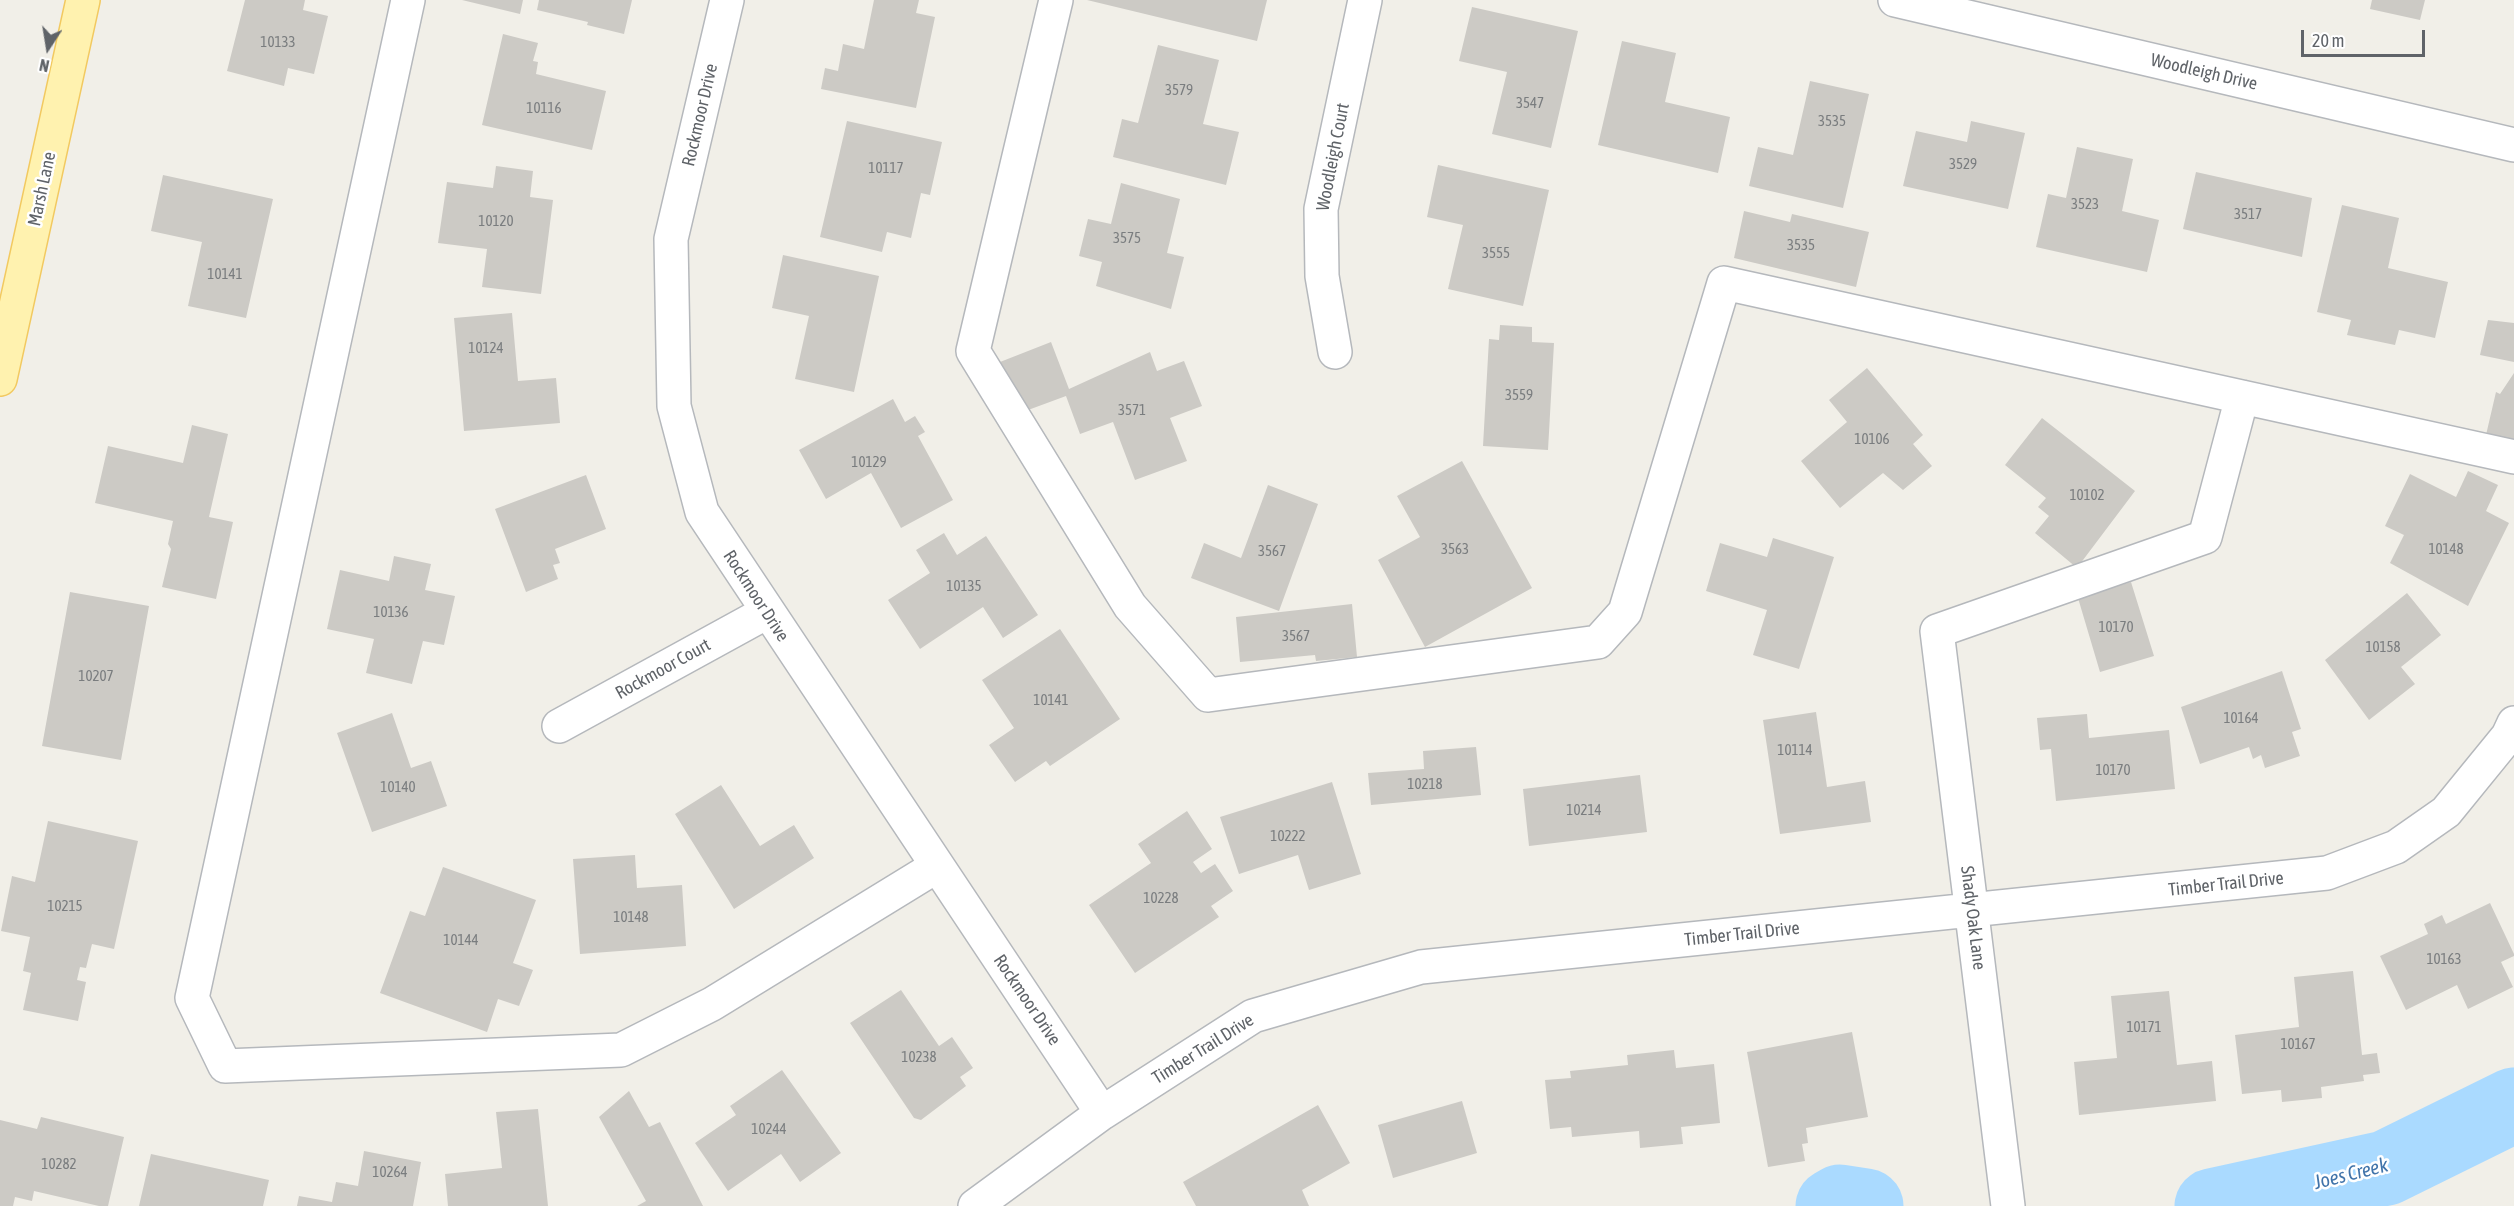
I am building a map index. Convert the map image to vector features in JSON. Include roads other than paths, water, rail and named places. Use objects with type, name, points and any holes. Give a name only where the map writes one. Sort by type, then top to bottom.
[{"type":"main road","name":"Marsh Lane","points":[[0,379],[83,0]]},
{"type":"street","points":[[408,0],[192,998],[225,1066],[621,1050],[712,1004],[937,866]]},
{"type":"street","name":"Rockmoor Drive","points":[[727,0],[671,239],[674,406],[702,512],[1102,1113]]},
{"type":"street","points":[[1056,0],[973,351],[1130,606],[1208,695],[1598,642],[1625,612],[1724,283],[2514,457]]},
{"type":"street","name":"Woodleigh Court","points":[[1335,352],[1322,276],[1321,209],[1365,0]]},
{"type":"street","name":"Woodleigh Drive","points":[[1895,0],[2514,145]]},
{"type":"street","name":"Shady Oak Lane","points":[[2008,1206],[1937,631],[2205,537],[2242,397]]},
{"type":"street","name":"Rockmoor Court","points":[[559,726],[767,612]]},
{"type":"street","name":"Timber Trail Drive","points":[[975,1206],[1102,1113],[1253,1016],[1421,967],[2327,873],[2396,848],[2446,812],[2508,736],[2514,723]]},
{"type":"waterway","name":"Joes Creek","points":[[2212,1206],[2386,1168],[2514,1105]]},
{"type":"waterway","name":"Joes Creek","points":[[1833,1206],[1840,1202],[1866,1206]]}]
